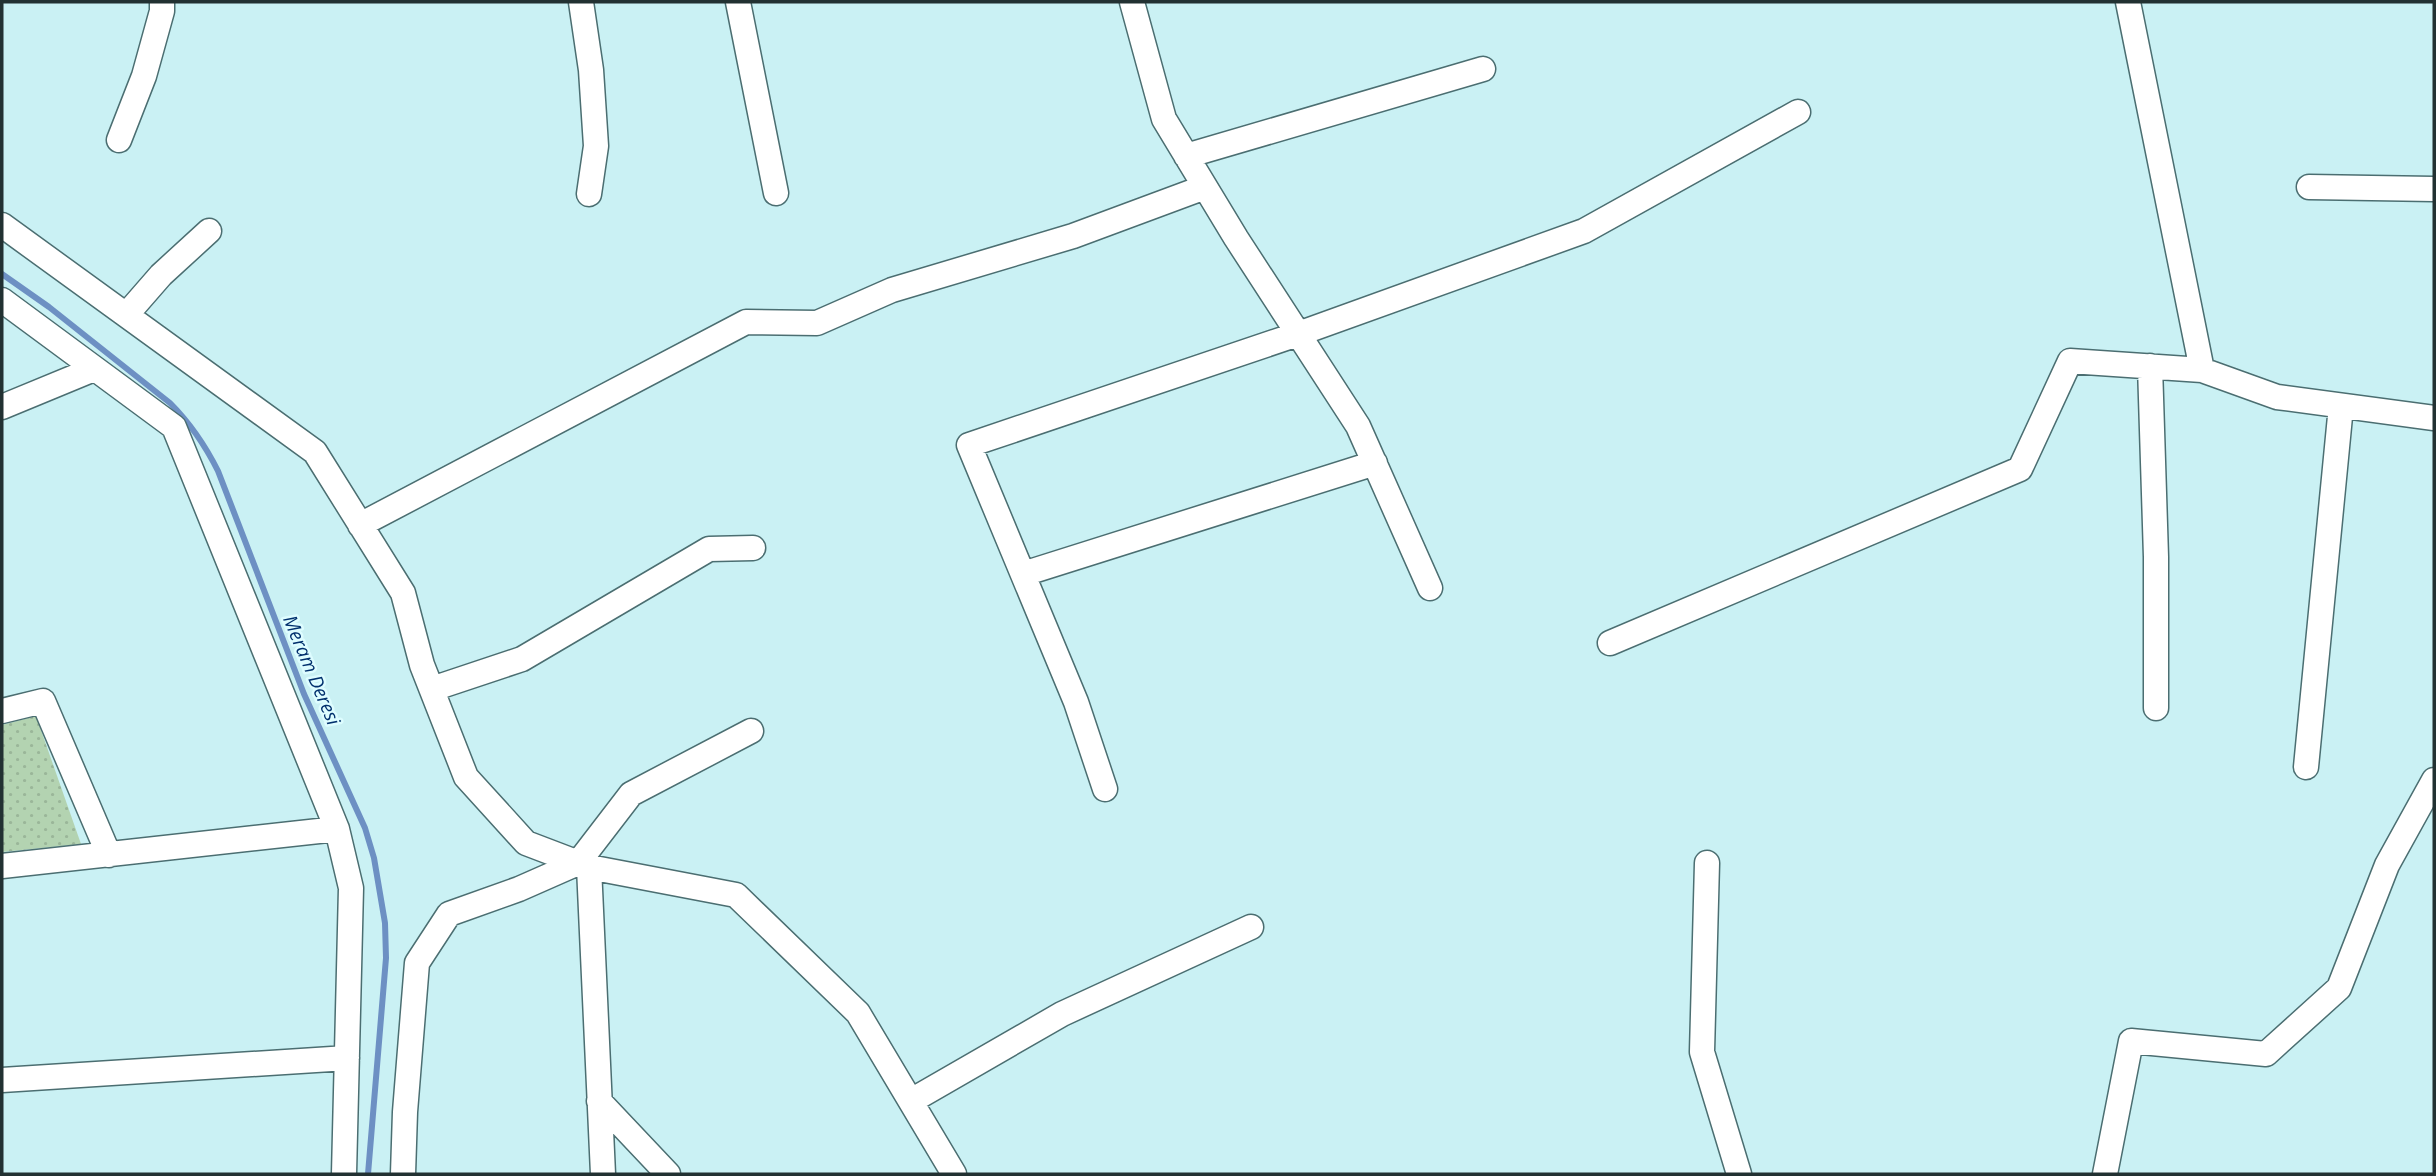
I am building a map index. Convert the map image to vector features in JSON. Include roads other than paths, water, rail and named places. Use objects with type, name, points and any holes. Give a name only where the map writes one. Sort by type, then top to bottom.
[{"type":"street","points":[[119,140],[144,76],[162,11],[162,2]]},
{"type":"street","points":[[581,2],[591,70],[596,146],[589,194]]},
{"type":"street","points":[[738,2],[776,193]]},
{"type":"street","points":[[1132,2],[1164,118],[1358,426],[1430,588]]},
{"type":"street","points":[[2128,2],[2202,370]]},
{"type":"street","points":[[1186,156],[1483,69]]},
{"type":"street","points":[[1105,789],[1076,702],[969,445],[1298,334],[1584,231],[1798,113]]},
{"type":"street","points":[[360,525],[746,322],[817,323],[892,290],[1073,236],[1205,187]]},
{"type":"street","points":[[2308,187],[2434,189]]},
{"type":"street","points":[[2,225],[315,452],[403,593],[422,665],[466,777],[526,843],[583,865],[736,895],[859,1013],[954,1174]]},
{"type":"street","points":[[127,314],[162,275],[209,231]]},
{"type":"street","points":[[2,300],[174,427],[337,829],[351,888],[344,1174]]},
{"type":"street","points":[[1610,642],[2020,469],[2070,362],[2202,370],[2277,397],[2434,418]]},
{"type":"street","points":[[2150,366],[2156,557],[2156,708]]},
{"type":"street","points":[[2,407],[94,369]]},
{"type":"street","points":[[2306,766],[2341,406]]},
{"type":"street","points":[[1023,574],[1375,463]]},
{"type":"street","points":[[432,689],[522,659],[709,549],[753,548]]},
{"type":"street","points":[[2,710],[43,701],[109,855]]},
{"type":"street","points":[[403,1174],[405,1112],[417,963],[449,914],[583,865],[631,794],[751,731]]},
{"type":"street","points":[[2105,1174],[2131,1041],[2266,1054],[2339,988],[2387,864],[2434,780]]},
{"type":"street","points":[[2,866],[337,829]]},
{"type":"street","points":[[1707,863],[1702,1052],[1740,1174]]},
{"type":"street","points":[[583,865],[603,1174]]},
{"type":"street","points":[[911,1101],[1062,1014],[1251,927]]},
{"type":"street","points":[[2,1080],[347,1058]]},
{"type":"street","points":[[599,1101],[668,1174]]},
{"type":"waterway","name":"Meram Deresi","points":[[2,274],[49,307],[170,403],[202,443],[218,471],[304,694],[365,828],[374,858],[385,923],[386,958],[368,1174]]}]
